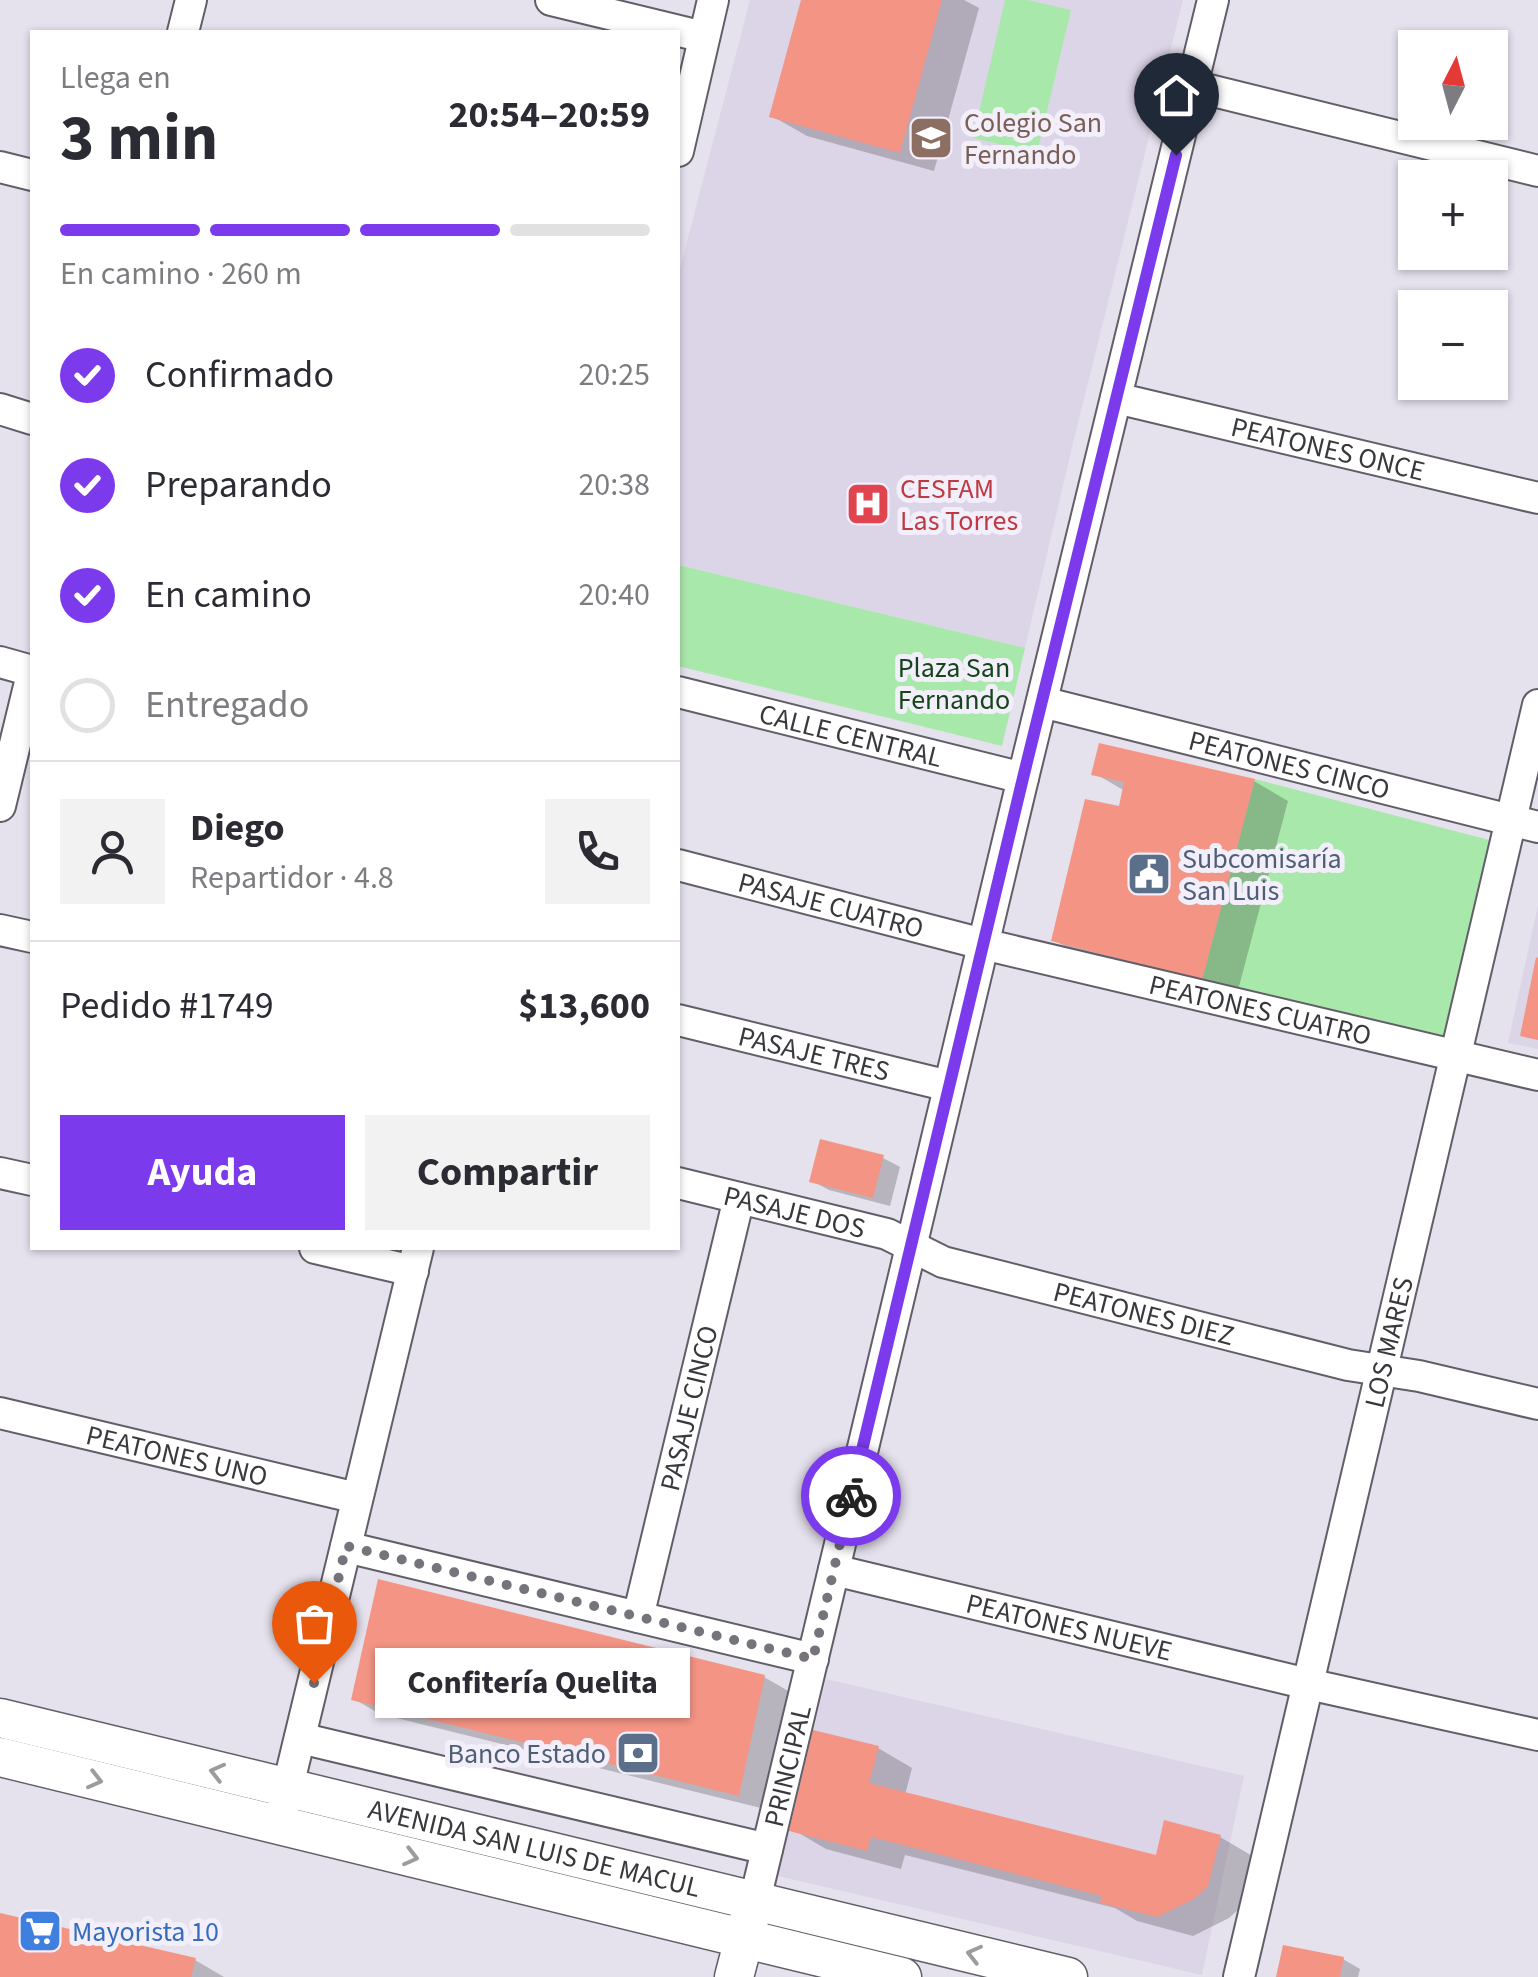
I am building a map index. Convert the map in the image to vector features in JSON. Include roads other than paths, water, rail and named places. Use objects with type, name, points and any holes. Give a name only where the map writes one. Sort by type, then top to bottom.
[{"type":"street","points":[[184,30],[191,0]]},
{"type":"street","points":[[552,0],[672,30]]},
{"type":"street","points":[[680,142],[713,0]]},
{"type":"street","name":"PRINCIPAL","points":[[754,1900],[1214,0]]},
{"type":"street","points":[[680,32],[704,38]]},
{"type":"street","points":[[1193,86],[1538,171]]},
{"type":"street","points":[[0,167],[30,174]]},
{"type":"street","name":"PEATONES ONCE","points":[[1116,398],[1538,498]]},
{"type":"street","points":[[0,409],[30,418]]},
{"type":"street","points":[[0,662],[30,672]]},
{"type":"street","points":[[0,806],[30,681]]},
{"type":"street","name":"CALLE CENTRAL","points":[[680,692],[1023,778]]},
{"type":"street","name":"PEATONES CINCO","points":[[1042,702],[1524,824]]},
{"type":"street","name":"LOS MARES","points":[[1239,1977],[1455,1056],[1524,824],[1538,704]]},
{"type":"street","name":"PASAJE CUATRO","points":[[680,866],[984,944]]},
{"type":"street","points":[[0,930],[30,938]]},
{"type":"street","name":"PEATONES CUATRO","points":[[984,944],[1538,1075]]},
{"type":"street","name":"PASAJE TRES","points":[[680,1020],[949,1086]]},
{"type":"street","points":[[0,1172],[30,1180]]},
{"type":"street","name":"PASAJE DOS","points":[[680,1183],[887,1234],[911,1246]]},
{"type":"street","name":"PASAJE CINCO","points":[[638,1617],[739,1198]]},
{"type":"street","name":"PEATONES DIEZ","points":[[911,1246],[942,1262],[1348,1365],[1419,1376],[1538,1404]]},
{"type":"street","points":[[283,1807],[415,1259],[334,1250]]},
{"type":"street","name":"PEATONES UNO","points":[[0,1413],[357,1498]]},
{"type":"street","points":[[346,1546],[813,1659]]},
{"type":"street","name":"PEATONES NUEVE","points":[[834,1570],[1538,1735]]},
{"type":"street","name":"AVENIDA SAN LUIS DE MACUL","points":[[0,1718],[283,1807],[744,1939],[902,1977]]},
{"type":"street","points":[[300,1738],[767,1849]]},
{"type":"street","name":"AVENIDA SAN LUIS DE MACUL","points":[[0,1757],[283,1807],[754,1900],[1068,1977]]},
{"type":"street","points":[[734,1977],[754,1900]]},
{"type":"place","name":"Colegio San Fernando","points":[[931,138]]},
{"type":"place","name":"CESFAM Las Torres","points":[[868,504]]},
{"type":"place","name":"Subcomisaría San Luis","points":[[1149,874]]},
{"type":"place","name":"Confitería Quelita","points":[[314,1683]]},
{"type":"place","name":"Banco Estado","points":[[638,1753]]},
{"type":"place","name":"Mayorista 10","points":[[40,1931]]},
{"type":"park label","name":"Plaza San Fernando","points":[[954,683]]}]
